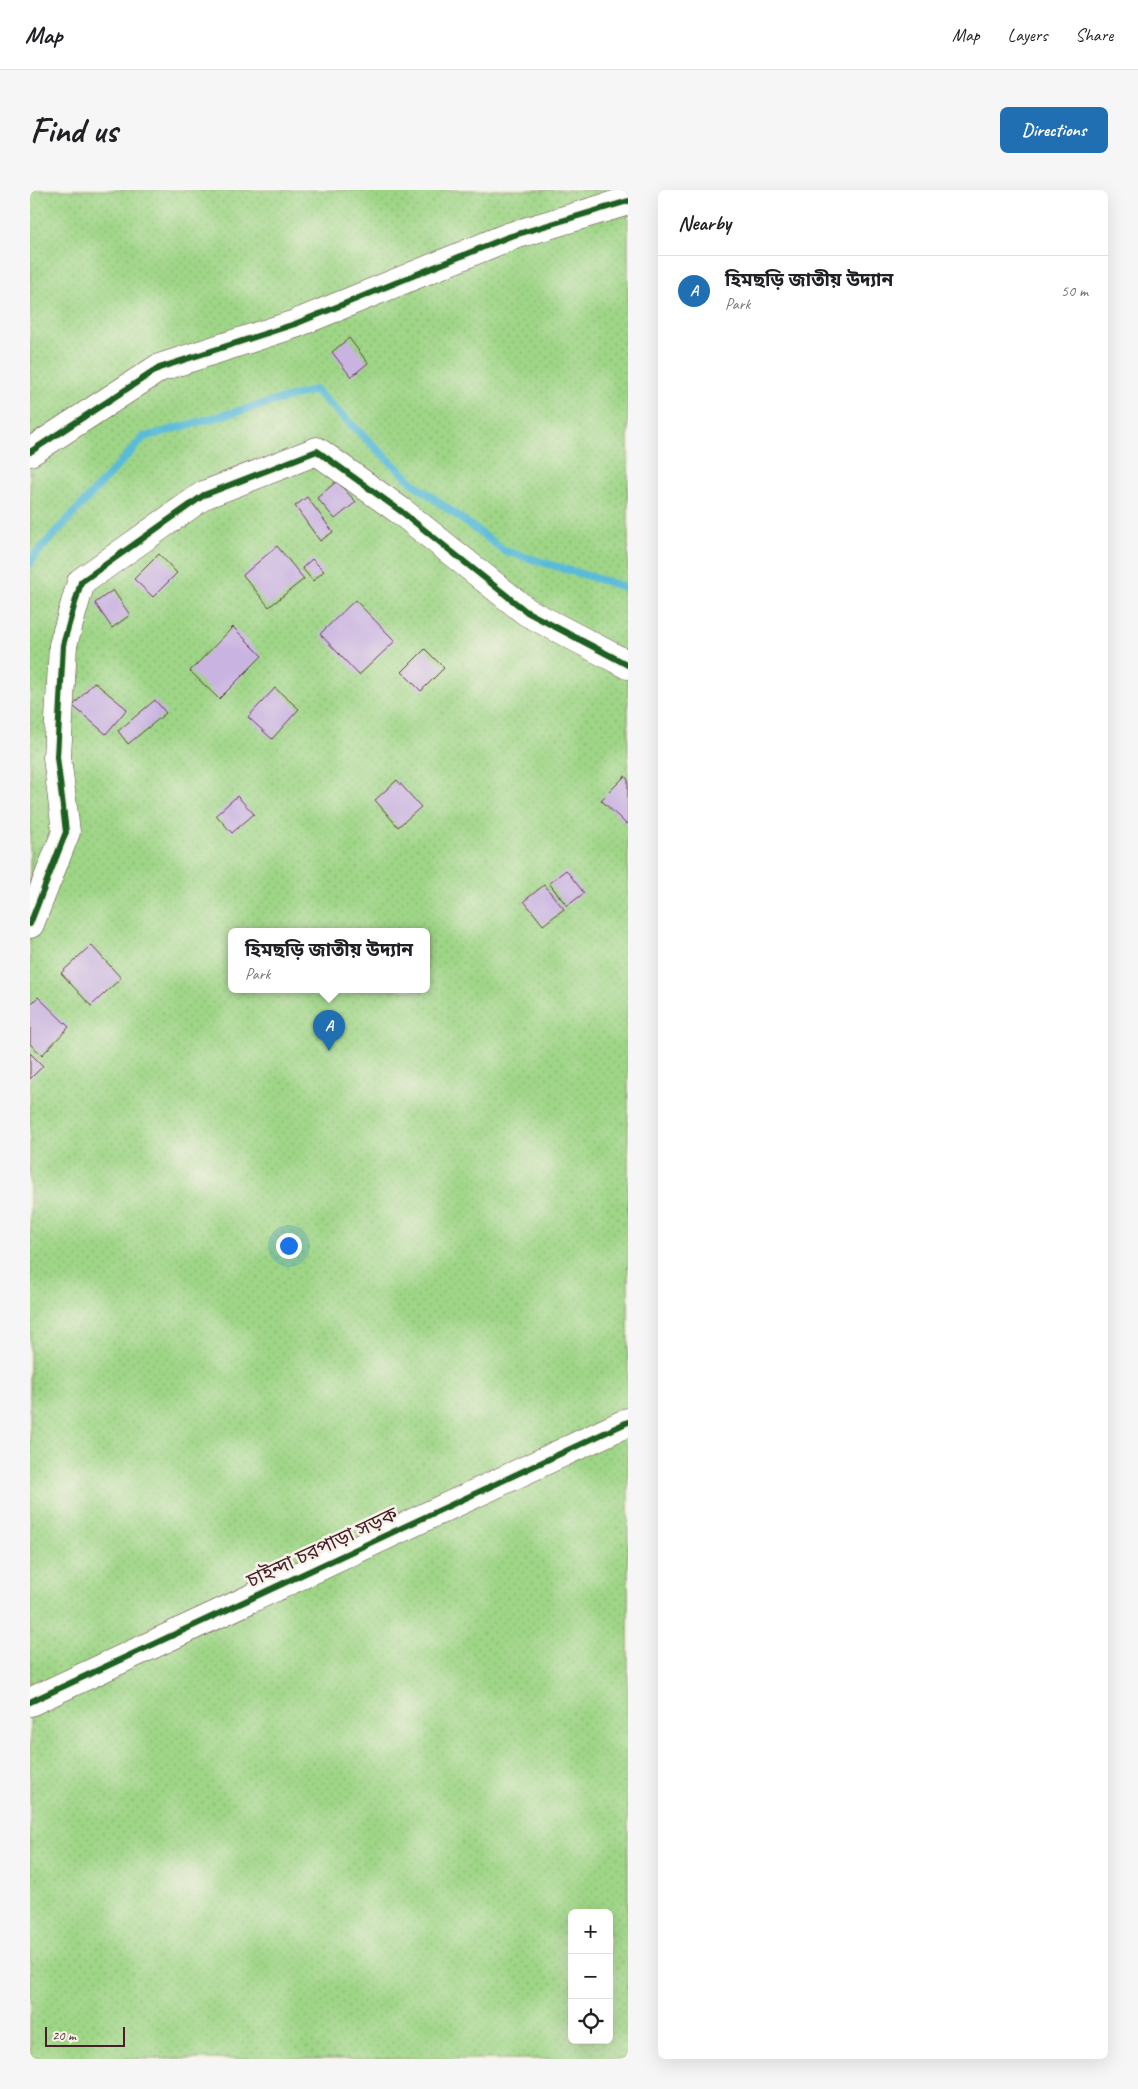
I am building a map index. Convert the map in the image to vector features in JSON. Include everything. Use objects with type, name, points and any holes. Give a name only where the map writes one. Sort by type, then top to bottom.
[{"type":"street","points":[[30,452],[159,368],[295,324],[508,237],[628,201]]},
{"type":"street","points":[[30,924],[66,832],[57,756],[63,645],[81,582],[204,495],[317,451],[402,512],[527,612],[628,665]]},
{"type":"street","name":"চাইন্দা চরপাড়া সড়ক","points":[[30,1702],[628,1422]]},
{"type":"green space","points":[[30,190],[628,190],[628,2059],[30,2059]]},
{"type":"building","points":[[349,338],[368,363],[351,377],[332,352]]},
{"type":"building","points":[[337,481],[356,502],[335,519],[317,498]]},
{"type":"building","points":[[307,497],[333,532],[320,541],[295,506]]},
{"type":"building","points":[[277,546],[304,579],[269,607],[243,575]]},
{"type":"building","points":[[159,554],[177,573],[153,597],[134,579]]},
{"type":"building","points":[[312,559],[324,571],[313,581],[302,568]]},
{"type":"building","points":[[113,590],[130,615],[112,628],[95,603]]},
{"type":"building","points":[[355,600],[395,641],[359,675],[320,634]]},
{"type":"building","points":[[233,627],[262,656],[219,699],[190,671]]},
{"type":"building","points":[[425,649],[444,668],[421,691],[402,672]]},
{"type":"building","points":[[94,682],[127,709],[106,734],[73,706]]},
{"type":"building","points":[[275,688],[299,709],[272,739],[248,717]]},
{"type":"building","points":[[155,700],[166,713],[128,744],[118,731]]},
{"type":"building","points":[[625,776],[628,780],[628,822],[626,824],[601,800]]},
{"type":"building","points":[[397,780],[421,807],[398,827],[375,800]]},
{"type":"building","points":[[237,796],[254,814],[232,833],[216,815]]},
{"type":"building","points":[[566,870],[584,893],[567,906],[549,883]]},
{"type":"building","points":[[544,885],[564,909],[543,925],[524,901]]},
{"type":"building","points":[[91,945],[121,978],[91,1006],[61,973]]},
{"type":"building","points":[[38,997],[69,1027],[42,1055],[30,1044],[30,1005]]},
{"type":"building","points":[[30,1053],[43,1066],[30,1079]]},
{"type":"waterway","points":[[30,564],[35,555],[144,437],[315,390],[413,483],[505,551],[628,588]]},
{"type":"cycle path","points":[[30,452],[159,368],[295,324],[508,237],[628,201]]},
{"type":"cycle path","points":[[30,924],[66,832],[57,757],[63,645],[81,582],[204,495],[317,451],[402,512],[527,612],[628,665]]},
{"type":"cycle path","points":[[30,1702],[628,1422]]},
{"type":"place","name":"হিমছড়ি জাতীয় উদ্যান","points":[[329,1051]]}]
